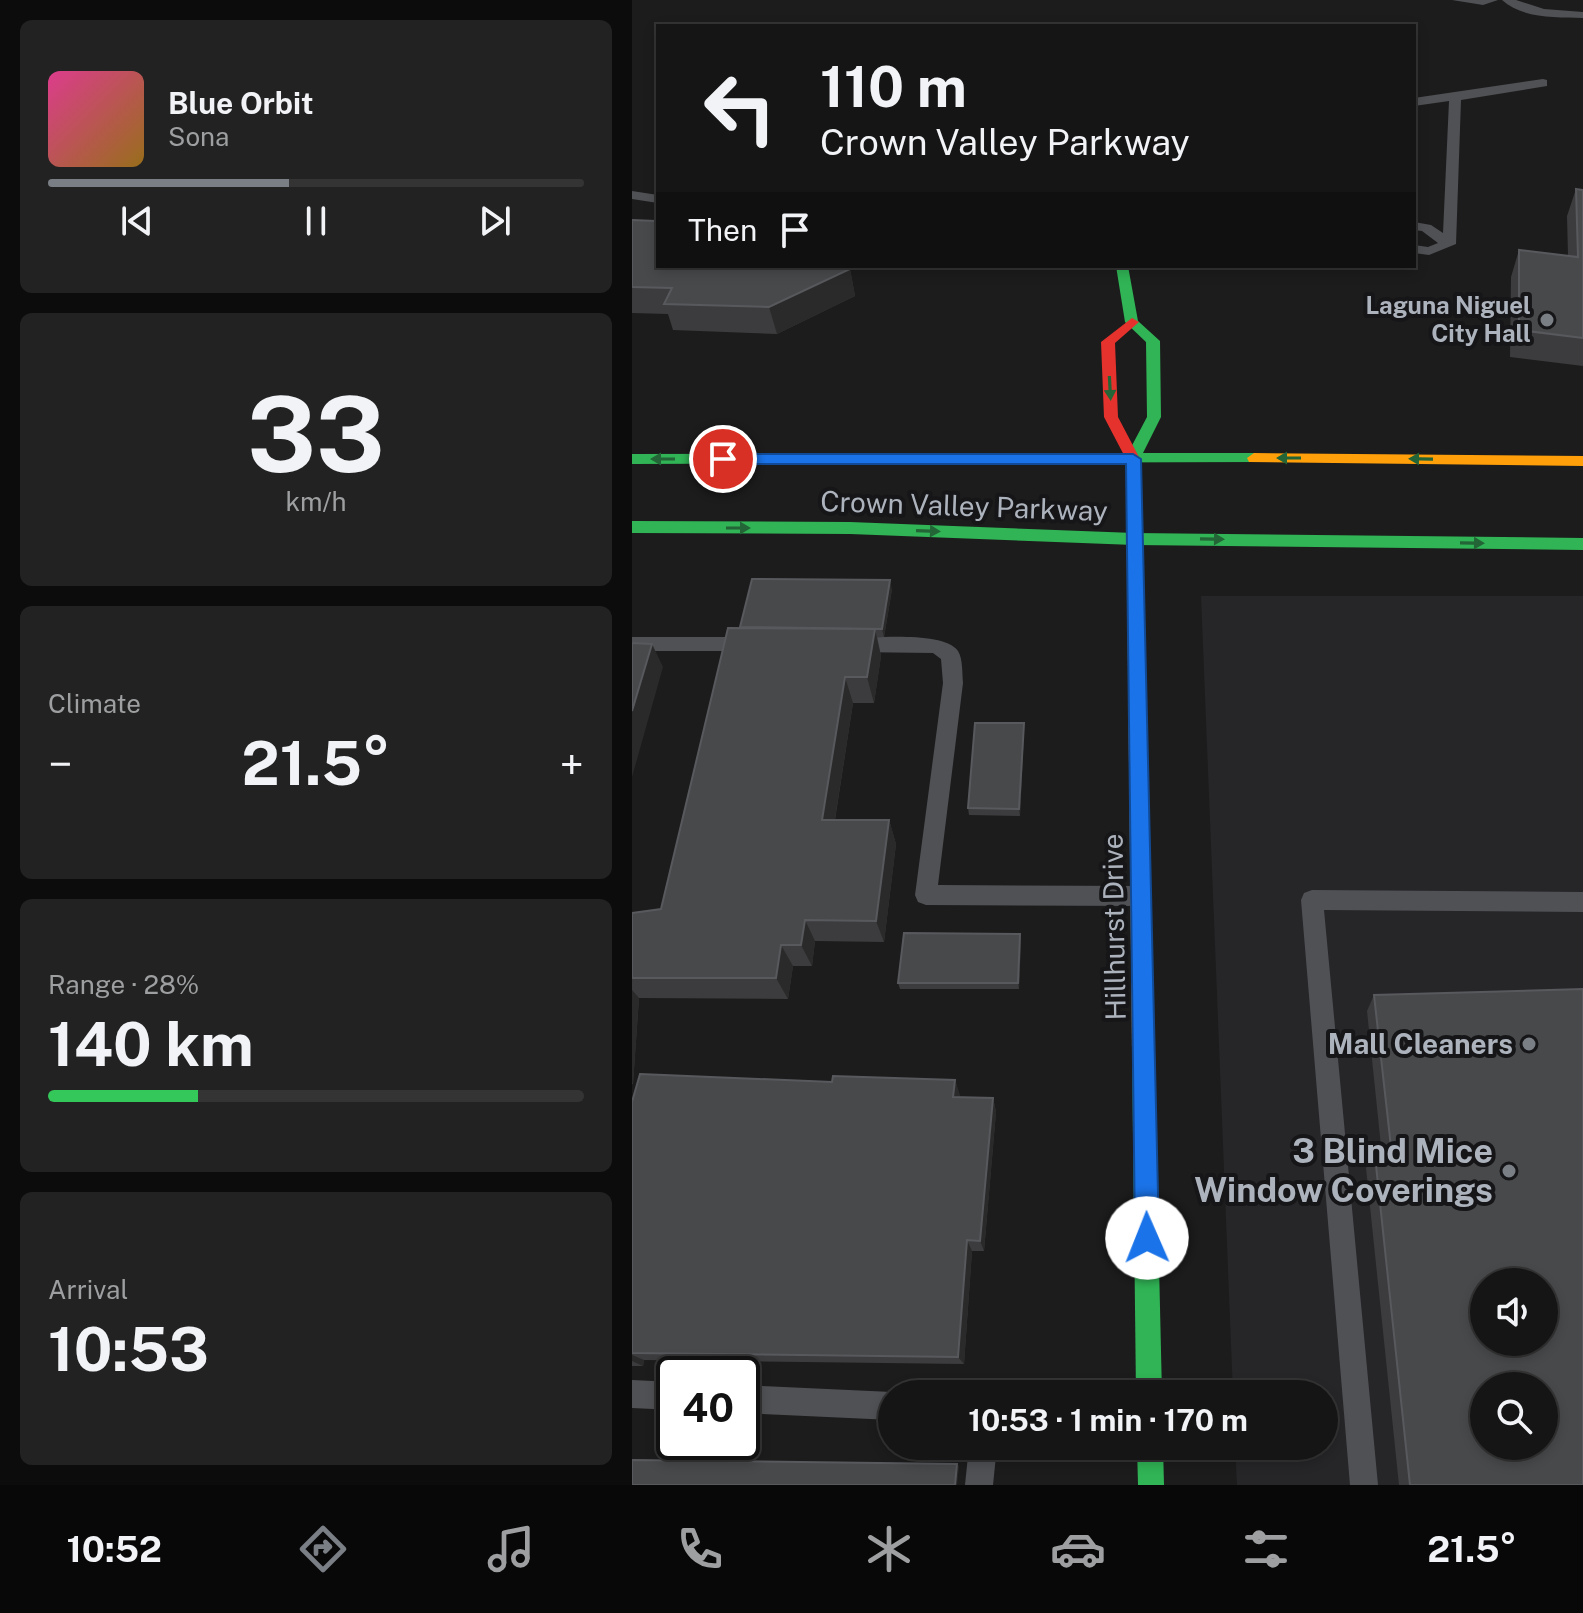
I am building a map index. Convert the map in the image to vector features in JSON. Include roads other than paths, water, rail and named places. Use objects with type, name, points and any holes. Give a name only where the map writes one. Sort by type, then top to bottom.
[{"type":"main road","points":[[1122,268],[1132,322],[1153,341],[1154,417],[1133,459]]},
{"type":"main road","points":[[1132,322],[1108,342],[1111,417],[1133,459]]},
{"type":"main road","name":"Crown Valley Parkway","points":[[632,459],[1367,458],[1583,461]]},
{"type":"main road","name":"Hillhurst Drive","points":[[1133,459],[1149,1380]]},
{"type":"main road","name":"Crown Valley Parkway","points":[[632,527],[850,528],[1134,539],[1583,544]]},
{"type":"main road","points":[[1150,1460],[1151,1485]]},
{"type":"lane","points":[[1458,0],[1492,0]]},
{"type":"lane","points":[[1508,0],[1518,7],[1540,12],[1583,15]]},
{"type":"lane","points":[[1416,102],[1543,83]]},
{"type":"lane","points":[[1449,244],[1455,97]]},
{"type":"lane","points":[[632,195],[656,199]]},
{"type":"lane","points":[[1416,226],[1426,228],[1449,244]]},
{"type":"lane","points":[[1416,249],[1429,251],[1449,244]]},
{"type":"lane","points":[[632,644],[769,644]]},
{"type":"lane","points":[[830,645],[936,646],[950,655],[953,683],[926,895],[1141,896]]},
{"type":"lane","points":[[1364,1485],[1312,900],[1583,902]]},
{"type":"lane","points":[[632,1394],[656,1395]]},
{"type":"lane","points":[[760,1400],[878,1405]]},
{"type":"lane","points":[[979,1485],[982,1460]]},
{"type":"place","name":"Laguna Niguel City Hall","points":[[1547,320]]},
{"type":"place","name":"Mall Cleaners","points":[[1529,1044]]},
{"type":"place","name":"3 Blind Mice Window Coverings","points":[[1509,1171]]}]
